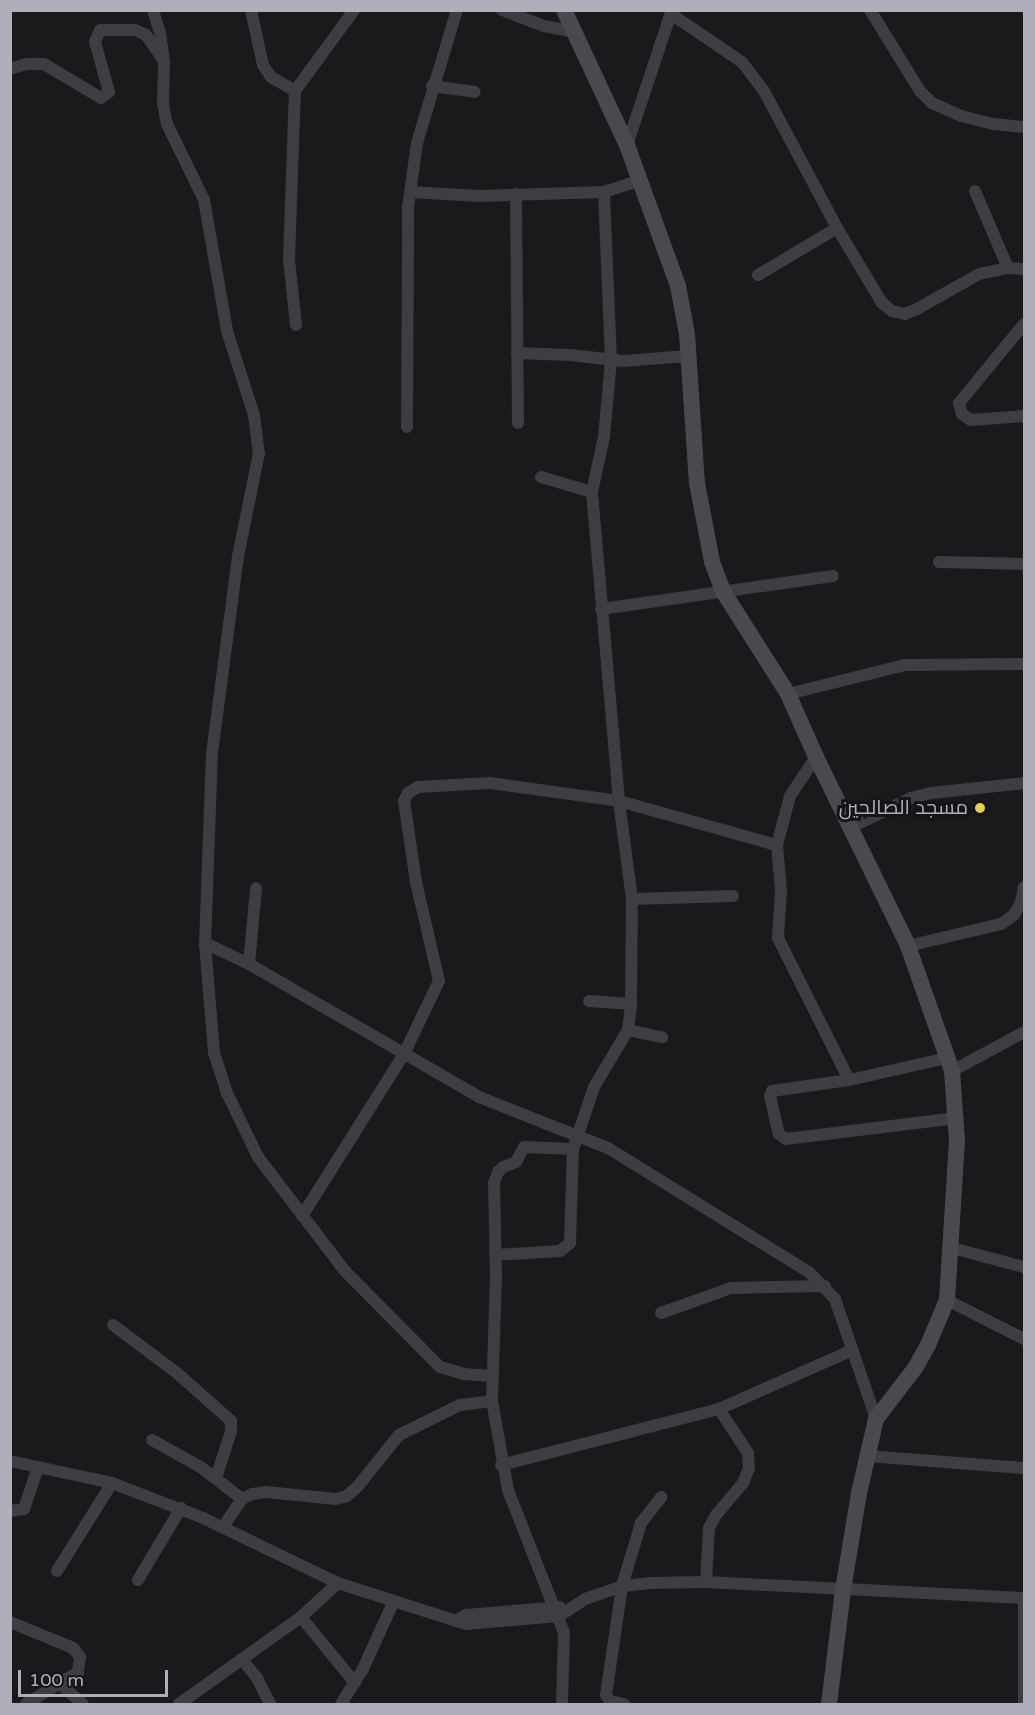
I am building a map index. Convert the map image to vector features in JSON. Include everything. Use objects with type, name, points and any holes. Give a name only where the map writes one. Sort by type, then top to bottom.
[{"type":"street","points":[[153,10],[160,33],[164,62],[163,104],[167,124],[204,200],[227,331],[254,416],[259,453],[238,556],[212,753],[205,942],[214,1053],[226,1091],[258,1157],[344,1270],[433,1362],[455,1372],[492,1376]]},
{"type":"street","points":[[251,10],[263,65],[271,76],[295,91]]},
{"type":"street","points":[[296,325],[289,260],[295,91],[354,10]]},
{"type":"street","points":[[407,427],[406,226],[410,192],[417,143],[432,86],[457,10]]},
{"type":"street","points":[[502,10],[544,26],[576,32]]},
{"type":"street","points":[[564,10],[627,145],[638,181],[678,286],[684,309],[693,446],[702,520],[712,562],[724,593],[788,694],[816,757],[908,946],[950,1064],[957,1118],[952,1248],[947,1300],[928,1345],[915,1368],[876,1419],[867,1456],[843,1590],[828,1704]]},
{"type":"street","points":[[870,10],[920,91],[932,103],[960,116],[994,124],[1024,127]]},
{"type":"street","points":[[627,145],[672,12],[742,62],[764,91],[837,228],[882,303],[892,311],[905,314],[911,312],[966,280],[1008,268],[1024,269]]},
{"type":"street","points":[[10,69],[26,64],[44,64],[101,98],[109,92],[95,42],[96,35],[100,30],[124,28],[146,35],[164,62]]},
{"type":"street","points":[[432,86],[475,92]]},
{"type":"street","points":[[410,192],[478,196],[604,192],[638,181]]},
{"type":"street","points":[[975,191],[1008,268]]},
{"type":"street","points":[[495,1256],[560,1251],[570,1243],[573,1149],[594,1087],[628,1030],[631,1004],[632,899],[619,801],[592,492],[604,437],[611,360],[604,192]]},
{"type":"street","points":[[516,194],[518,423]]},
{"type":"street","points":[[758,275],[837,228]]},
{"type":"street","points":[[1024,324],[962,397],[959,409],[971,420],[1024,416]]},
{"type":"street","points":[[517,353],[638,361],[688,356]]},
{"type":"street","points":[[541,477],[592,492]]},
{"type":"street","points":[[939,562],[1024,564]]},
{"type":"street","points":[[601,609],[833,576]]},
{"type":"street","points":[[788,694],[905,665],[1024,663]]},
{"type":"street","points":[[816,757],[790,796],[777,845],[782,891],[778,938],[849,1080]]},
{"type":"street","points":[[303,1216],[404,1054],[439,981],[416,882],[404,801],[408,793],[418,787],[490,783],[619,801],[777,845]]},
{"type":"street","points":[[850,828],[911,798],[931,793],[1024,783]]},
{"type":"street","points":[[908,946],[1001,924],[1014,915],[1021,902],[1024,886]]},
{"type":"street","points":[[249,964],[256,888]]},
{"type":"street","points":[[632,899],[733,896]]},
{"type":"street","points":[[205,942],[249,964],[479,1098],[578,1134],[608,1148],[809,1272],[825,1286],[835,1299],[876,1419]]},
{"type":"street","points":[[589,1001],[631,1004]]},
{"type":"street","points":[[628,1030],[662,1037]]},
{"type":"street","points":[[957,1118],[829,1136],[782,1138],[770,1096],[772,1091],[950,1064],[1024,1032]]},
{"type":"street","points":[[562,1704],[566,1644],[556,1612],[528,1545],[501,1465],[492,1401],[494,1183],[498,1172],[503,1167],[516,1162],[524,1147],[573,1149]]},
{"type":"street","points":[[952,1248],[1024,1267]]},
{"type":"street","points":[[661,1313],[731,1288],[825,1286]]},
{"type":"street","points":[[947,1300],[1024,1339]]},
{"type":"street","points":[[113,1325],[177,1373],[231,1421],[232,1427],[216,1478]]},
{"type":"street","points":[[501,1465],[719,1409],[854,1350]]},
{"type":"street","points":[[223,1527],[242,1499],[266,1492],[336,1499],[347,1496],[358,1486],[399,1435],[460,1405],[492,1401]]},
{"type":"street","points":[[706,1582],[709,1528],[716,1515],[743,1483],[750,1462],[748,1453],[719,1409]]},
{"type":"street","points":[[152,1440],[186,1458],[242,1499]]},
{"type":"street","points":[[867,1456],[1024,1468]]},
{"type":"street","points":[[10,1461],[112,1483],[181,1508],[338,1583],[393,1603],[466,1624],[482,1624],[556,1612],[622,1586],[706,1582],[1024,1598]]},
{"type":"street","points":[[10,1511],[24,1509],[38,1467]]},
{"type":"street","points":[[57,1571],[112,1483]]},
{"type":"street","points":[[624,1704],[610,1701],[606,1695],[622,1586],[641,1523],[661,1497]]},
{"type":"street","points":[[138,1580],[181,1508]]},
{"type":"street","points":[[179,1704],[301,1617],[338,1583]]},
{"type":"street","points":[[341,1704],[355,1683],[393,1603]]},
{"type":"street","points":[[1023,1704],[1024,1605]]},
{"type":"street","points":[[301,1617],[355,1683]]},
{"type":"street","points":[[10,1622],[78,1652],[80,1668],[60,1684],[26,1704]]},
{"type":"street","points":[[242,1659],[256,1678],[270,1704]]},
{"type":"street","points":[[60,1684],[83,1704]]},
{"type":"place","name":"مسجد الصالحين","points":[[980,808]]}]
